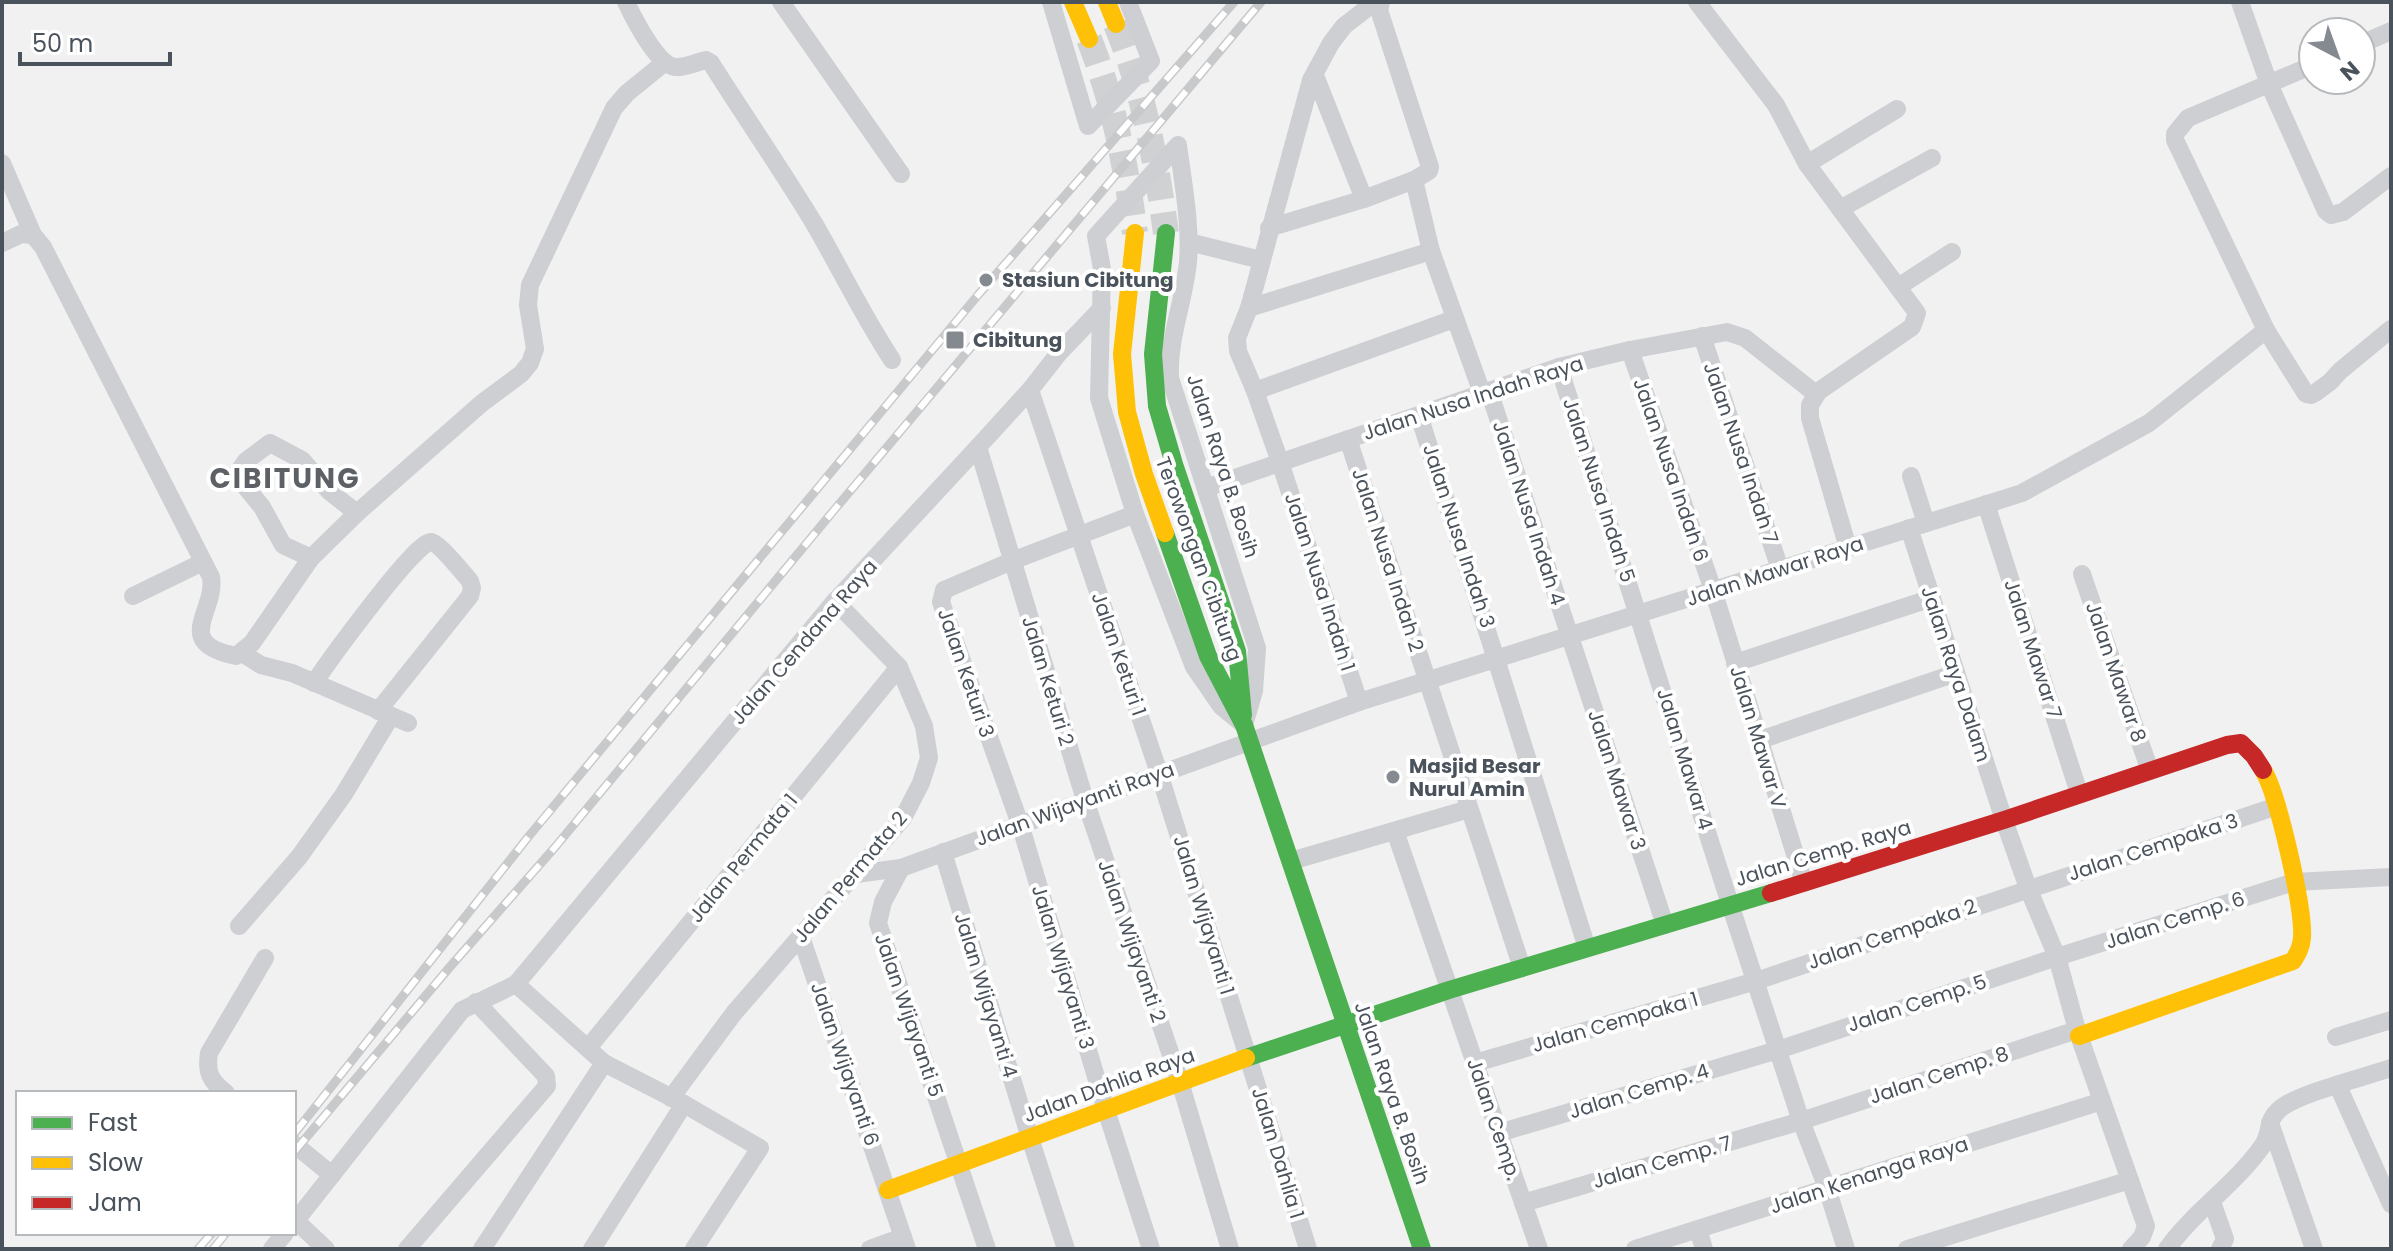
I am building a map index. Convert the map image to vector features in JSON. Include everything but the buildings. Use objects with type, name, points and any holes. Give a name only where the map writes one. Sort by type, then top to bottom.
[{"type":"street","points":[[626,2],[637,25],[664,63],[676,68],[706,60],[711,63],[759,134],[813,223],[866,321],[892,360]]},
{"type":"street","points":[[781,2],[901,174]]},
{"type":"street","points":[[1051,2],[1088,126],[1151,61],[1128,2]]},
{"type":"street","points":[[1073,2],[1089,39]]},
{"type":"street","points":[[1107,2],[1116,24]]},
{"type":"street","name":"Jalan Nusa Indah 1","points":[[1359,702],[1280,462],[1238,351],[1237,338],[1249,308],[1311,80],[1344,26],[1378,2]]},
{"type":"street","name":"Jalan Nusa Indah 4","points":[[1378,2],[1430,167],[1422,175],[1431,251],[1454,319],[1485,392],[1569,636]]},
{"type":"street","points":[[1697,2],[1776,105],[1807,164],[1917,313],[1912,327],[1813,399],[1810,418],[1848,548]]},
{"type":"street","points":[[2240,2],[2269,84],[2315,190],[2331,215],[2343,212],[2391,176]]},
{"type":"street","points":[[2,163],[33,235],[43,247],[211,577],[213,589],[201,617],[201,633],[210,648],[236,656],[252,643],[311,558],[357,513],[482,403],[521,374],[530,363],[535,349],[528,305],[530,285],[614,108],[627,93],[664,63]]},
{"type":"street","points":[[2297,72],[2188,118],[2175,134],[2177,146],[2266,330],[2304,392],[2311,395],[2330,382],[2391,329]]},
{"type":"street","points":[[1314,77],[1364,199]]},
{"type":"street","points":[[1807,164],[1897,109]]},
{"type":"street","name":"Jalan Raya B. Bosih","points":[[1246,733],[1254,691],[1257,648],[1170,378],[1169,357],[1186,278],[1189,242],[1178,145],[1096,236],[1102,269],[1099,398],[1135,514],[1194,667],[1221,706],[1246,733],[1422,1249]]},
{"type":"street","points":[[1840,209],[1932,158]]},
{"type":"street","points":[[1269,228],[1364,199],[1422,175]]},
{"type":"street","name":"Terowongan Cibitung","points":[[1135,233],[1122,354],[1127,412],[1144,474],[1208,656],[1246,733]]},
{"type":"street","name":"Terowongan Cibitung","points":[[1166,233],[1153,354],[1157,406],[1237,651],[1246,733]]},
{"type":"street","points":[[2,243],[21,234],[33,235]]},
{"type":"street","points":[[1189,242],[1261,260]]},
{"type":"street","points":[[1249,308],[1431,251]]},
{"type":"street","points":[[1898,287],[1952,252]]},
{"type":"street","name":"Jalan Cendana Raya","points":[[516,984],[835,601],[1102,308]]},
{"type":"street","points":[[1255,391],[1454,319]]},
{"type":"street","name":"Jalan Mawar Raya","points":[[1246,733],[1427,681],[2022,493],[2149,423],[2266,330]]},
{"type":"street","name":"Jalan Nusa Indah Raya","points":[[1206,488],[1559,367],[1727,332],[1745,338],[1813,399]]},
{"type":"street","name":"Jalan Nusa Indah 7","points":[[1702,336],[1780,569]]},
{"type":"street","name":"Jalan Nusa Indah 6","points":[[1630,350],[1713,590]]},
{"type":"street","name":"Jalan Nusa Indah 5","points":[[1559,367],[1639,614]]},
{"type":"street","name":"Jalan Keturi 1","points":[[1030,390],[1159,773]]},
{"type":"street","name":"Jalan Nusa Indah 3","points":[[1419,415],[1587,948]]},
{"type":"street","name":"Jalan Nusa Indah 2","points":[[1348,439],[1522,968]]},
{"type":"street","points":[[311,558],[283,545],[262,507],[236,475],[246,461],[270,443],[302,460],[330,492],[357,513]]},
{"type":"street","name":"Jalan Keturi 2","points":[[978,447],[1085,800]]},
{"type":"street","name":"Jalan Raya Dalam","points":[[1911,476],[1917,526],[1932,598],[2004,820],[2057,957],[2078,1033],[2146,1226],[2142,1237],[2131,1249]]},
{"type":"street","name":"Jalan Mawar 7","points":[[1986,504],[2079,793]]},
{"type":"street","points":[[1012,561],[1135,514]]},
{"type":"street","points":[[239,926],[299,857],[344,794],[470,596],[470,581],[439,546],[427,543],[412,556],[369,608],[314,683]]},
{"type":"street","name":"Jalan Keturi 3","points":[[1012,561],[944,590],[941,602],[1020,824]]},
{"type":"street","points":[[133,596],[203,562]]},
{"type":"street","name":"Jalan Mawar 8","points":[[2082,574],[2150,771]]},
{"type":"street","name":"Jalan Mawar V","points":[[1713,590],[1804,883]]},
{"type":"street","points":[[1735,663],[1932,598]]},
{"type":"street","name":"Jalan Permata 2","points":[[592,1249],[678,1101],[734,1013],[903,818],[921,783],[929,758],[924,726],[899,667],[835,601]]},
{"type":"street","name":"Jalan Mawar 4","points":[[1639,614],[1730,904],[1846,1249]]},
{"type":"street","name":"Jalan Mawar 3","points":[[1569,636],[1665,925]]},
{"type":"street","points":[[242,653],[261,665],[292,673],[392,717]]},
{"type":"street","name":"Jalan Permata 1","points":[[588,1048],[899,667]]},
{"type":"street","points":[[1760,740],[1956,673]]},
{"type":"street","name":"Jalan Wijayanti Raya","points":[[856,874],[901,868],[1159,773],[1246,733]]},
{"type":"street","name":"Jalan Cemp. Raya","points":[[1346,1024],[2004,820],[2227,745],[2241,743],[2254,756],[2270,781],[2277,806]]},
{"type":"street","name":"Jalan Wijayanti 1","points":[[1159,773],[1248,1057]]},
{"type":"street","name":"Jalan Wijayanti 2","points":[[1085,800],[1180,1082],[1230,1249]]},
{"type":"street","points":[[2078,1033],[2293,961],[2300,950],[2302,935],[2277,806]]},
{"type":"street","name":"Jalan Cempaka 3","points":[[2028,888],[2277,806]]},
{"type":"street","points":[[1291,861],[1469,809]]},
{"type":"street","name":"Jalan Wijayanti 3","points":[[1020,824],[1151,1249]]},
{"type":"street","name":"Jalan Cemp.","points":[[1395,831],[1539,1249]]},
{"type":"street","name":"Jalan Wijayanti 4","points":[[943,852],[1066,1249]]},
{"type":"street","name":"Jalan Wijayanti 5","points":[[901,868],[883,902],[878,923],[987,1249]]},
{"type":"street","name":"Jalan Cemp. 6","points":[[2057,957],[2294,882],[2391,877]]},
{"type":"street","name":"Jalan Cempaka 2","points":[[1756,981],[2028,888]]},
{"type":"street","name":"Jalan Wijayanti 6","points":[[801,937],[905,1243]]},
{"type":"street","name":"Jalan Cemp. 5","points":[[1778,1050],[2057,957]]},
{"type":"street","points":[[224,1091],[207,1071],[209,1053],[265,958]]},
{"type":"street","name":"Jalan Cempaka 1","points":[[1475,1063],[1756,981]]},
{"type":"street","points":[[296,1221],[462,1010],[516,984],[604,1063],[760,1148],[694,1249]]},
{"type":"street","points":[[407,1249],[547,1086],[546,1076],[476,1002]]},
{"type":"street","points":[[2336,1037],[2391,1020]]},
{"type":"street","name":"Jalan Dahlia Raya","points":[[888,1190],[1346,1024]]},
{"type":"street","name":"Jalan Cemp. 8","points":[[1801,1121],[2078,1033]]},
{"type":"street","name":"Jalan Cemp. 4","points":[[1499,1133],[1778,1050]]},
{"type":"street","name":"Jalan Dahlia 1","points":[[1248,1057],[1308,1249]]},
{"type":"street","points":[[482,1249],[604,1063]]},
{"type":"street","points":[[2167,1249],[2265,1143],[2269,1122],[2284,1106],[2391,1068]]},
{"type":"street","points":[[2338,1086],[2384,1169],[2391,1204]]},
{"type":"street","name":"Jalan Kenanga Raya","points":[[1635,1249],[2102,1101]]},
{"type":"street","name":"Jalan Cemp. 7","points":[[1523,1203],[1801,1121]]},
{"type":"street","points":[[2269,1122],[2314,1249]]},
{"type":"street","points":[[296,1146],[332,1175]]},
{"type":"street","points":[[1907,1249],[2130,1180]]},
{"type":"street","points":[[2212,1202],[2225,1239],[2220,1249]]},
{"type":"street","points":[[296,1229],[326,1249]]},
{"type":"street","points":[[1698,1229],[1704,1249]]},
{"type":"street","points":[[870,1249],[905,1243]]},
{"type":"tunnel","points":[[1116,24],[1148,127],[1166,233]]},
{"type":"tunnel","points":[[1089,39],[1118,135],[1135,233]]},
{"type":"railway","points":[[296,1131],[529,836],[978,295],[1234,2]]},
{"type":"railway","points":[[296,1150],[556,846],[1261,2]]},
{"type":"railway","points":[[198,1249],[210,1235]]},
{"type":"railway","points":[[213,1249],[224,1235]]},
{"type":"traffic: fast","points":[[1166,233],[1153,354],[1157,406],[1237,651],[1243,715]]},
{"type":"traffic: fast","points":[[1165,533],[1208,656],[1244,725],[1422,1249]]},
{"type":"traffic: fast","points":[[1246,1058],[1449,990],[1771,893]]},
{"type":"traffic: slow","points":[[1073,2],[1089,39]]},
{"type":"traffic: slow","points":[[1107,2],[1116,24]]},
{"type":"traffic: slow","points":[[1135,233],[1122,354],[1127,412],[1165,533]]},
{"type":"traffic: slow","points":[[2079,1036],[2293,961],[2302,938],[2299,903],[2282,826],[2263,770]]},
{"type":"traffic: slow","points":[[888,1190],[1246,1058]]},
{"type":"traffic: jam","points":[[1771,893],[2004,820],[2227,745],[2241,743],[2263,770]]},
{"type":"place","name":"Stasiun Cibitung","points":[[986,280]]},
{"type":"place","name":"Cibitung","points":[[955,340]]},
{"type":"place","name":"Masjid Besar Nurul Amin","points":[[1393,777]]},
{"type":"district","name":"CIBITUNG","points":[[285,478]]}]
